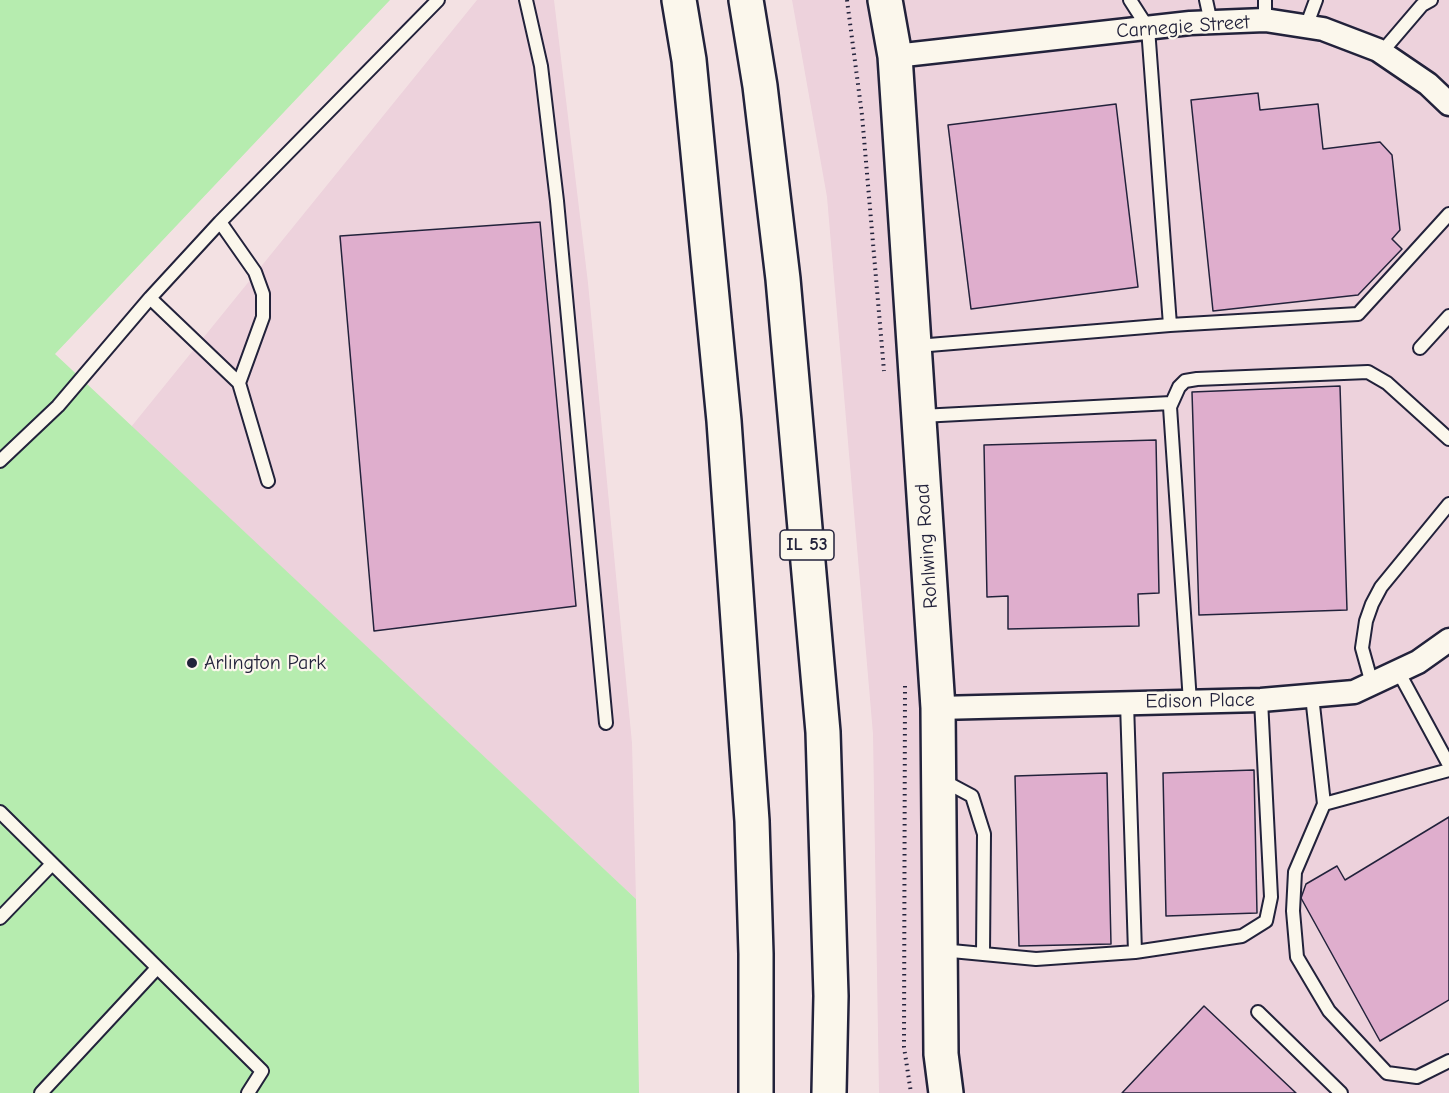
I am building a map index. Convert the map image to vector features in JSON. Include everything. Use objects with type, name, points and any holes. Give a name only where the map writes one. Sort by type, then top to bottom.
[{"type":"main road","points":[[679,0],[689,60],[724,421],[750,786],[756,954],[756,1093]]},
{"type":"main road","name":"IL 53","points":[[746,0],[760,86],[783,279],[823,732],[831,985],[829,1093]]},
{"type":"main road","name":"Rohlwing Road","points":[[885,0],[895,56],[938,708],[941,1054],[946,1093]]},
{"type":"street","name":"Carnegie Street","points":[[895,56],[1211,23],[1265,10],[1306,27],[1323,29],[1381,53],[1428,84],[1449,105]]},
{"type":"street","name":"Edison Place","points":[[938,708],[1261,700],[1354,692],[1418,662],[1449,640]]},
{"type":"lane","points":[[0,461],[58,406],[150,298],[220,222],[438,0]]},
{"type":"lane","points":[[526,0],[542,66],[557,201],[606,723]]},
{"type":"lane","points":[[1130,0],[1148,28],[1170,325]]},
{"type":"lane","points":[[1206,0],[1211,23]]},
{"type":"lane","points":[[1306,27],[1316,0]]},
{"type":"lane","points":[[1381,53],[1423,2]]},
{"type":"lane","points":[[914,346],[1170,325],[1358,314],[1449,214]]},
{"type":"lane","points":[[220,222],[255,272],[263,294],[263,317],[239,383]]},
{"type":"lane","points":[[150,298],[239,383],[268,481]]},
{"type":"lane","points":[[1420,348],[1449,316]]},
{"type":"lane","points":[[1190,702],[1171,403],[1185,381],[1368,372],[1388,383],[1449,439]]},
{"type":"lane","points":[[918,416],[1171,403]]},
{"type":"lane","points":[[1372,684],[1362,648],[1372,603],[1381,587],[1449,504]]},
{"type":"lane","points":[[1398,671],[1449,765]]},
{"type":"lane","points":[[1312,696],[1324,804],[1295,872],[1293,911],[1297,957],[1329,1011],[1387,1073],[1417,1077],[1449,1061]]},
{"type":"lane","points":[[940,950],[1036,959],[1135,952],[1242,936],[1266,921],[1271,897],[1261,700]]},
{"type":"lane","points":[[1127,703],[1135,952]]},
{"type":"lane","points":[[1324,804],[1449,770]]},
{"type":"lane","points":[[938,778],[972,796],[984,834],[982,954]]},
{"type":"lane","points":[[0,812],[262,1071],[248,1093]]},
{"type":"lane","points":[[0,918],[52,864]]},
{"type":"lane","points":[[41,1093],[157,968]]},
{"type":"lane","points":[[1258,1012],[1341,1093]]},
{"type":"path","points":[[847,0],[862,115],[885,377]]},
{"type":"path","points":[[905,682],[904,1047],[911,1093]]},
{"type":"shaded area","points":[[477,0],[554,0],[588,283],[632,743],[636,899],[131,427]]},
{"type":"shaded area","points":[[792,0],[1449,0],[1449,1093],[879,1093],[873,734],[827,197]]},
{"type":"green space","name":"Arlington Park","points":[[0,0],[390,0],[55,354],[636,899],[639,1093],[0,1093]]},
{"type":"building","points":[[1258,93],[1260,110],[1318,104],[1323,149],[1380,142],[1392,155],[1400,230],[1392,239],[1402,249],[1358,295],[1213,311],[1191,100]]},
{"type":"building","points":[[1116,104],[1138,287],[971,309],[948,125]]},
{"type":"building","points":[[540,222],[576,606],[374,631],[340,236]]},
{"type":"building","points":[[1340,386],[1347,610],[1199,615],[1192,392]]},
{"type":"building","points":[[1156,440],[1159,593],[1138,594],[1139,626],[1008,629],[1008,596],[987,597],[984,445]]},
{"type":"building","points":[[1254,770],[1257,913],[1166,916],[1163,773]]},
{"type":"building","points":[[1107,773],[1111,944],[1019,946],[1015,776]]},
{"type":"building","points":[[1449,817],[1449,1000],[1380,1041],[1301,898],[1306,884],[1337,866],[1345,880]]},
{"type":"building","points":[[1204,1006],[1296,1093],[1122,1093]]},
{"type":"place","name":"Arlington Park","points":[[192,663]]}]
